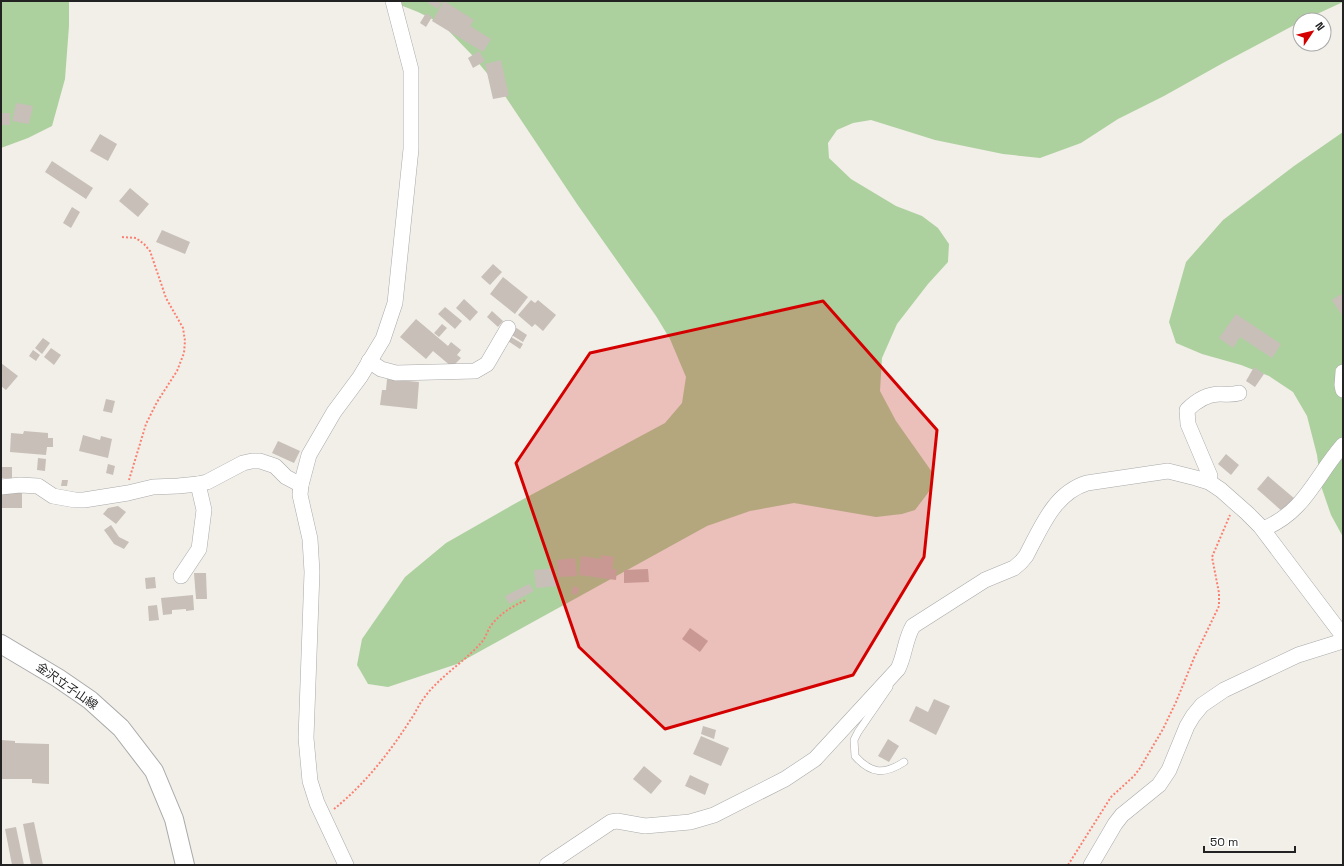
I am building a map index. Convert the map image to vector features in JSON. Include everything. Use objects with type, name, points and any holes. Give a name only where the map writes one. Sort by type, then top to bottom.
[{"type":"street","points":[[346,865],[317,803],[310,781],[306,738],[312,572],[310,539],[300,495],[300,485],[309,455],[334,412],[360,377],[383,339],[395,303],[411,149],[411,70],[393,1]]},
{"type":"street","points":[[369,361],[381,369],[396,373],[475,372],[487,364],[508,328]]},
{"type":"street","points":[[1343,372],[1343,390]]},
{"type":"street","points":[[1209,482],[1210,476],[1188,424],[1186,410],[1200,399],[1211,394],[1233,395],[1239,393]]},
{"type":"street","points":[[1263,530],[1274,525],[1304,500],[1343,445]]},
{"type":"street","points":[[1,487],[20,485],[38,486],[53,496],[84,500],[154,487],[178,486],[207,482],[243,463],[252,461],[260,461],[275,466],[286,477],[300,485]]},
{"type":"street","points":[[547,865],[611,822],[617,821],[645,826],[696,820],[714,815],[785,779],[815,759],[898,669],[902,661],[908,636],[913,626],[985,580],[1001,574],[1021,562],[1026,556],[1051,510],[1060,498],[1077,486],[1104,480],[1168,472],[1209,482],[1247,513],[1263,530],[1343,636]]},
{"type":"street","points":[[181,576],[199,549],[204,510],[198,484]]},
{"type":"street","points":[[1091,865],[1115,824],[1122,815],[1158,785],[1169,770],[1187,726],[1202,705],[1224,690],[1298,655],[1343,641]]},
{"type":"street","name":"金沢立子山線","points":[[1,644],[58,678],[90,700],[121,728],[154,771],[174,819],[185,865]]},
{"type":"lane","points":[[892,676],[892,681],[888,689],[854,740],[855,756],[861,762],[878,771],[887,771],[904,762]]},
{"type":"path","points":[[122,237],[136,238],[150,251],[166,298],[183,328],[185,341],[184,353],[177,371],[157,402],[146,424],[130,476],[128,493]]},
{"type":"path","points":[[1068,865],[1111,797],[1134,776],[1140,768],[1163,729],[1176,702],[1194,658],[1219,606],[1219,593],[1212,557],[1235,503]]},
{"type":"path","points":[[324,816],[336,808],[366,779],[388,753],[423,699],[437,683],[482,642],[490,627],[498,617],[506,610],[526,600]]},
{"type":"highlighted area","points":[[823,301],[937,430],[924,557],[853,675],[665,729],[579,647],[516,463],[590,353]]},
{"type":"green space","points":[[1,1],[69,1],[69,26],[65,79],[52,126],[28,138],[1,148]]},
{"type":"green space","points":[[390,1],[1343,1],[1321,12],[1292,12],[1292,26],[1164,96],[1118,119],[1081,143],[1040,158],[1003,154],[935,140],[871,120],[853,123],[837,130],[828,143],[829,158],[851,179],[896,206],[922,216],[938,228],[949,244],[948,262],[928,284],[897,324],[882,358],[880,391],[896,421],[932,472],[931,489],[915,510],[902,514],[876,517],[794,503],[750,511],[707,526],[457,664],[388,687],[368,684],[357,665],[362,639],[405,577],[446,543],[516,503],[665,423],[682,403],[686,377],[670,339],[656,316],[577,204],[501,90],[471,54],[442,24],[418,12]]},
{"type":"green space","points":[[1343,132],[1343,537],[1331,515],[1321,486],[1317,455],[1307,416],[1293,392],[1269,376],[1241,365],[1202,354],[1176,343],[1169,322],[1186,262],[1223,220],[1294,166]]},
{"type":"building","points":[[429,1],[442,1],[438,9],[428,3]]},
{"type":"building","points":[[444,1],[474,20],[470,26],[491,39],[483,52],[432,21]]},
{"type":"building","points":[[426,13],[432,17],[426,27],[420,23]]},
{"type":"building","points":[[479,51],[485,61],[473,68],[468,58]]},
{"type":"building","points":[[501,60],[509,96],[493,99],[485,64]]},
{"type":"building","points":[[16,103],[33,106],[29,124],[12,121]]},
{"type":"building","points":[[1,113],[10,113],[10,125],[1,125]]},
{"type":"building","points":[[100,134],[117,144],[108,161],[90,151]]},
{"type":"building","points":[[52,161],[93,188],[86,199],[45,172]]},
{"type":"building","points":[[130,188],[149,204],[138,217],[119,201]]},
{"type":"building","points":[[72,207],[80,212],[71,228],[63,223]]},
{"type":"building","points":[[162,230],[190,242],[185,254],[156,242]]},
{"type":"building","points":[[493,264],[502,272],[490,285],[481,277]]},
{"type":"building","points":[[503,277],[528,297],[515,314],[490,294]]},
{"type":"building","points":[[1341,294],[1343,297],[1343,317],[1332,300]]},
{"type":"building","points":[[464,299],[478,312],[470,321],[456,308]]},
{"type":"building","points":[[531,300],[535,303],[538,300],[556,315],[543,331],[535,324],[532,327],[518,315]]},
{"type":"building","points":[[445,307],[462,321],[455,329],[438,314]]},
{"type":"building","points":[[492,311],[503,321],[498,327],[487,317]]},
{"type":"building","points":[[1236,314],[1281,344],[1272,358],[1240,337],[1233,348],[1219,338]]},
{"type":"building","points":[[416,319],[448,346],[451,342],[461,350],[457,355],[461,358],[452,367],[433,351],[426,359],[400,337]]},
{"type":"building","points":[[442,324],[447,328],[439,337],[434,333]]},
{"type":"building","points":[[515,327],[527,335],[523,342],[510,334]]},
{"type":"building","points":[[511,337],[523,344],[520,349],[508,341]]},
{"type":"building","points":[[43,338],[50,343],[42,354],[35,348]]},
{"type":"building","points":[[51,348],[61,355],[54,365],[44,357]]},
{"type":"building","points":[[33,350],[40,355],[36,361],[29,356]]},
{"type":"building","points":[[1,363],[18,376],[6,390],[1,386]]},
{"type":"building","points":[[1254,367],[1264,374],[1255,387],[1246,381]]},
{"type":"building","points":[[387,379],[419,382],[417,409],[380,405],[382,390],[386,390]]},
{"type":"building","points":[[106,399],[115,401],[112,413],[103,411]]},
{"type":"building","points":[[24,431],[48,433],[48,438],[53,438],[53,447],[47,447],[46,455],[10,452],[11,433],[23,434]]},
{"type":"building","points":[[83,435],[100,440],[101,436],[112,439],[108,458],[79,451]]},
{"type":"building","points":[[278,441],[300,451],[294,463],[272,453]]},
{"type":"building","points":[[1226,454],[1239,465],[1231,475],[1218,464]]},
{"type":"building","points":[[38,458],[46,459],[45,471],[37,470]]},
{"type":"building","points":[[108,464],[115,466],[113,475],[106,473]]},
{"type":"building","points":[[1,467],[12,467],[12,478],[1,478]]},
{"type":"building","points":[[1268,476],[1295,499],[1284,513],[1257,489]]},
{"type":"building","points":[[62,480],[68,480],[67,486],[61,486]]},
{"type":"building","points":[[1,490],[22,490],[22,508],[1,508]]},
{"type":"building","points":[[118,506],[126,512],[116,524],[103,514],[108,508]]},
{"type":"building","points":[[111,525],[119,537],[129,542],[124,549],[114,544],[104,530]]},
{"type":"building","points":[[601,555],[614,557],[612,569],[617,569],[616,580],[579,575],[581,556],[601,559]]},
{"type":"building","points":[[575,558],[577,576],[558,577],[557,560]]},
{"type":"building","points":[[555,568],[557,586],[536,588],[534,570]]},
{"type":"building","points":[[648,569],[649,582],[624,583],[624,570]]},
{"type":"building","points":[[194,573],[206,573],[207,599],[196,599]]},
{"type":"building","points":[[155,577],[156,588],[146,589],[145,578]]},
{"type":"building","points":[[529,584],[534,591],[509,604],[505,596]]},
{"type":"building","points":[[574,586],[579,588],[577,595],[571,593]]},
{"type":"building","points":[[193,595],[194,610],[172,610],[172,614],[163,615],[161,598]]},
{"type":"building","points":[[157,605],[159,620],[149,621],[148,606]]},
{"type":"building","points":[[690,628],[708,641],[700,652],[682,639]]},
{"type":"building","points":[[934,699],[950,706],[936,735],[909,721],[916,706],[928,712]]},
{"type":"building","points":[[703,726],[716,730],[714,739],[701,734]]},
{"type":"building","points":[[701,736],[729,748],[721,766],[693,754]]},
{"type":"building","points":[[888,739],[899,746],[889,762],[878,756]]},
{"type":"building","points":[[1,740],[15,741],[15,743],[49,744],[49,784],[32,783],[32,779],[1,779]]},
{"type":"building","points":[[644,766],[662,781],[651,794],[633,779]]},
{"type":"building","points":[[690,775],[709,784],[705,795],[685,786]]},
{"type":"building","points":[[34,822],[43,865],[31,865],[23,824]]},
{"type":"building","points":[[16,827],[24,865],[12,865],[5,829]]}]
